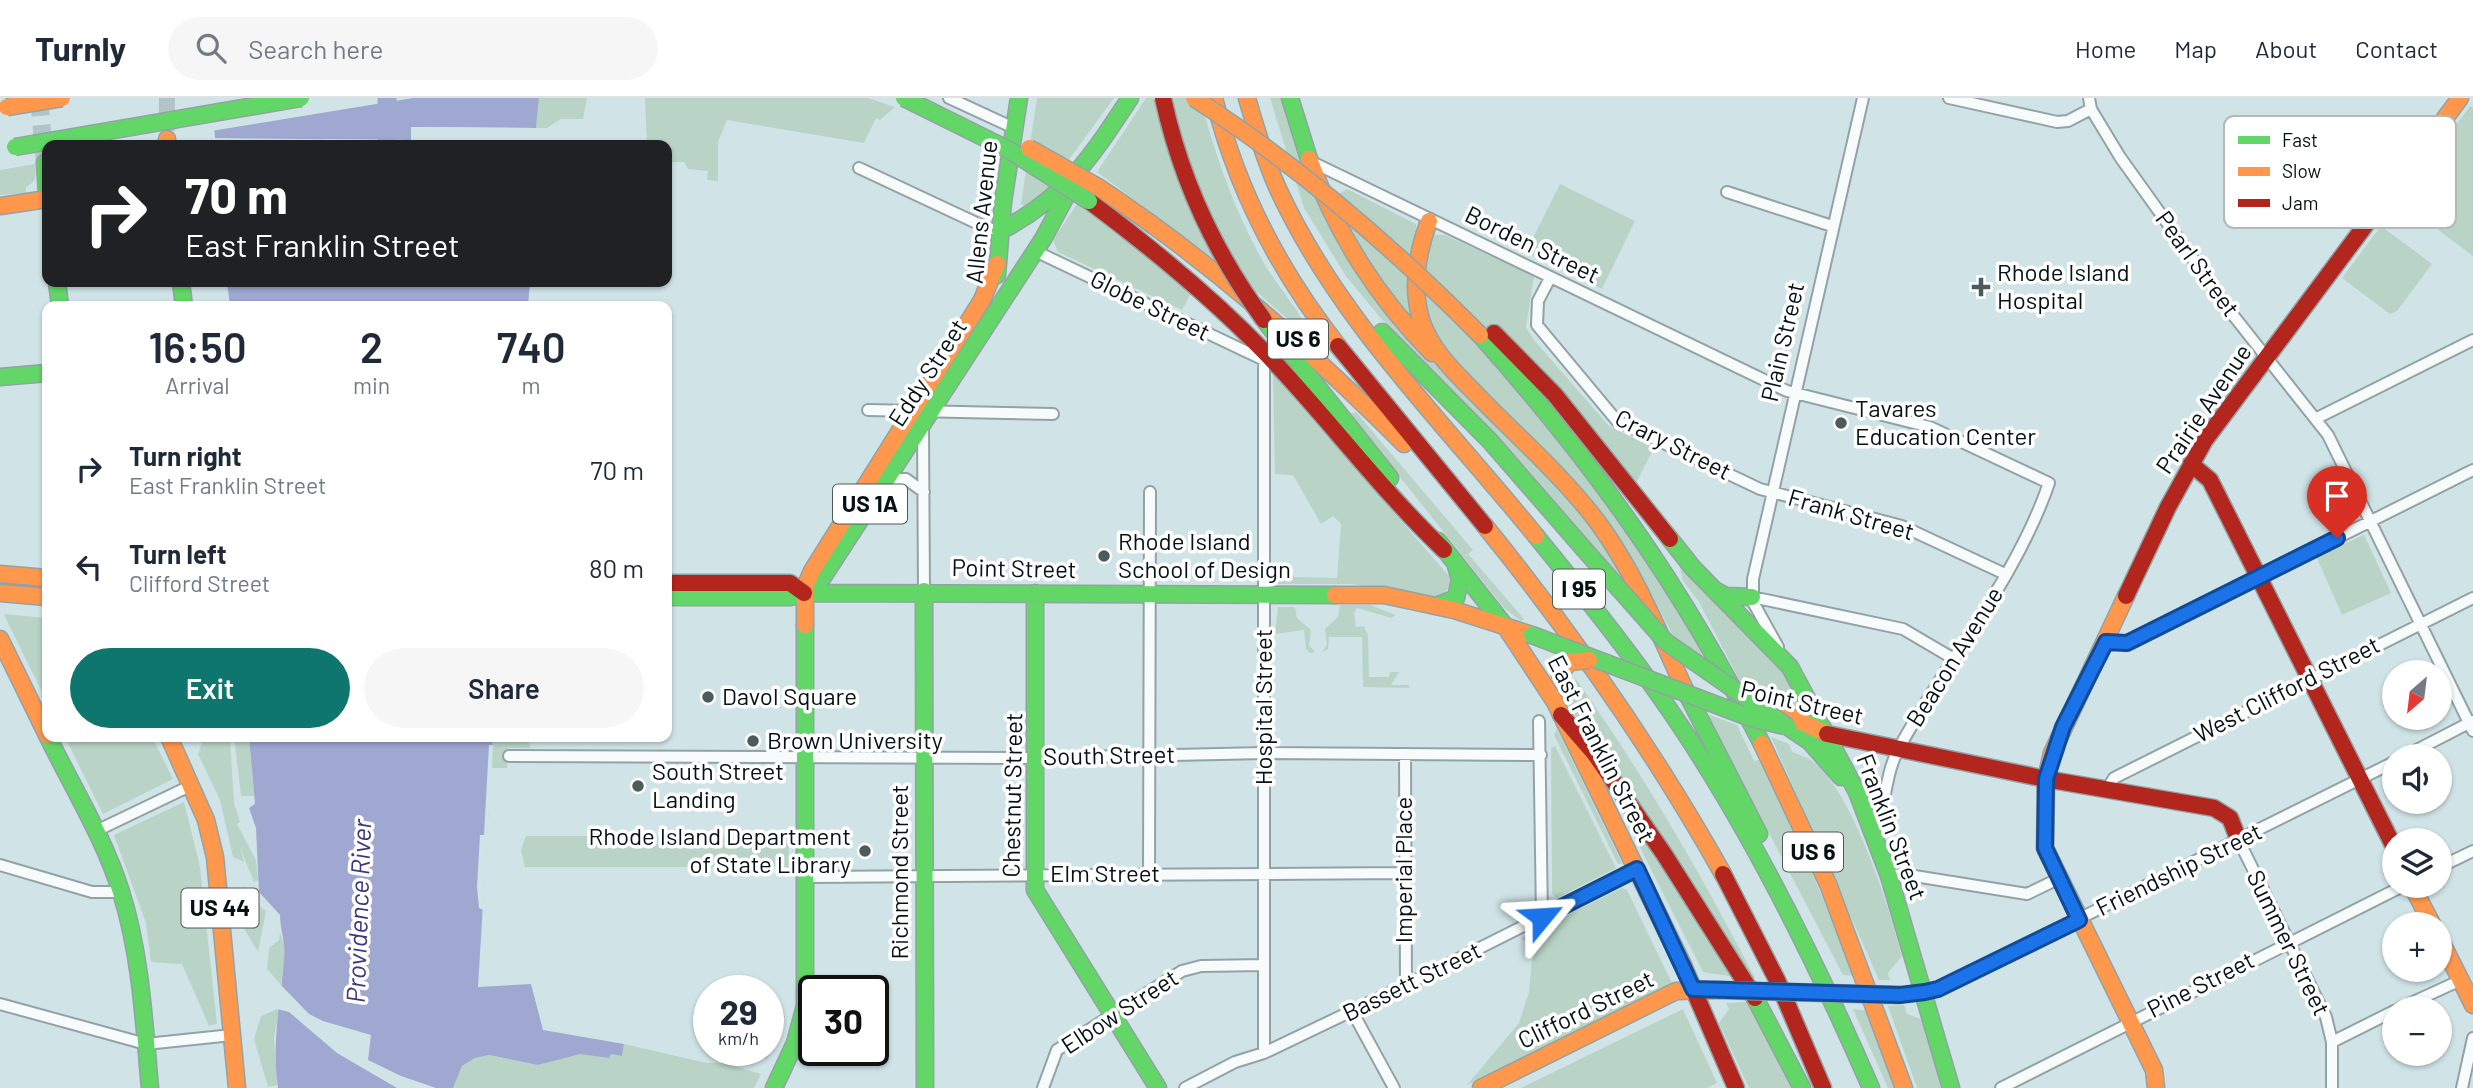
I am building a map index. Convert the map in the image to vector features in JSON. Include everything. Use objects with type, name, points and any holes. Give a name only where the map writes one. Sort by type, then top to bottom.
[{"type":"main road","points":[[4,108],[62,98]]},
{"type":"main road","points":[[55,140],[301,98]]},
{"type":"main road","points":[[904,98],[1094,194],[1198,288],[1331,416]]},
{"type":"main road","name":"US 6","points":[[916,98],[994,130],[1094,194],[1195,253],[1328,366],[1476,517]]},
{"type":"main road","name":"Allens Avenue","points":[[984,329],[995,304],[1000,230],[1019,98]]},
{"type":"main road","name":"Eddy Street","points":[[804,593],[823,576],[1035,251],[1081,169],[1129,98]]},
{"type":"main road","points":[[1163,98],[1184,177],[1217,250],[1331,416]]},
{"type":"main road","points":[[1194,98],[1293,164],[1390,246],[1447,288],[1484,331],[1555,395],[1710,587],[1790,667]]},
{"type":"main road","name":"I 95","points":[[1214,98],[1240,181],[1288,279],[1599,675],[1684,804],[1758,940],[1824,1088]]},
{"type":"main road","name":"I 95","points":[[1247,98],[1274,181],[1308,251],[1355,317],[1580,589],[1652,685],[1735,816],[1809,954],[1871,1088]]},
{"type":"main road","points":[[1290,98],[1309,159],[1336,226],[1364,275],[1409,330],[1469,387],[1586,507],[1632,574],[1692,705],[1762,841],[1809,954]]},
{"type":"main road","name":"Prairie Avenue","points":[[2447,116],[2460,98]]},
{"type":"main road","points":[[8,148],[42,142]]},
{"type":"main road","name":"Eddy Street","points":[[1000,230],[1031,218],[1049,205],[1081,169]]},
{"type":"main road","points":[[0,206],[42,200]]},
{"type":"main road","points":[[1429,221],[1416,260],[1420,313],[1436,349],[1469,387]]},
{"type":"main road","name":"Prairie Avenue","points":[[2057,879],[2044,840],[2046,779],[2063,727],[2191,464],[2222,415],[2363,228]]},
{"type":"main road","points":[[1308,251],[1392,342],[1490,441],[1660,636],[1729,688],[1810,742],[1832,765],[1861,806]]},
{"type":"main road","name":"Eddy Street","points":[[780,1086],[806,1006],[804,593],[812,571],[982,300],[997,264]]},
{"type":"main road","name":"US 6","points":[[1484,331],[1611,494],[1662,569],[1716,659],[1770,762],[1820,868],[1865,978],[1904,1088]]},
{"type":"main road","points":[[0,377],[42,373]]},
{"type":"main road","name":"East Franklin Street","points":[[1331,416],[1444,550],[1529,659],[1558,708],[1637,869],[1736,1088]]},
{"type":"main road","points":[[2191,464],[2210,480],[2384,828]]},
{"type":"main road","points":[[1436,606],[1456,598],[1460,580],[1456,565]]},
{"type":"main road","points":[[0,574],[42,578]]},
{"type":"main road","name":"Point Street","points":[[672,583],[790,583],[804,593]]},
{"type":"main road","points":[[1710,587],[1726,596],[1752,597]]},
{"type":"main road","name":"Point Street","points":[[672,597],[790,597],[804,593],[924,591],[1384,596],[1436,606],[1505,625],[1751,718],[2222,812],[2230,818],[2239,841]]},
{"type":"main road","name":"Richmond Street","points":[[924,591],[925,1088]]},
{"type":"main road","points":[[0,593],[42,597]]},
{"type":"main road","name":"Chestnut Street","points":[[1035,593],[1035,890],[1158,1088]]},
{"type":"main road","name":"Point Street","points":[[1349,595],[1472,627],[1500,638],[1529,659]]},
{"type":"main road","points":[[0,639],[42,724]]},
{"type":"main road","points":[[1593,660],[1575,658],[1567,662],[1558,675],[1558,708],[1590,747],[1705,913],[1753,992],[1802,1088]]},
{"type":"main road","name":"Franklin Street","points":[[1790,667],[1857,792],[1889,876],[1951,1088]]},
{"type":"main road","points":[[1729,688],[1827,734]]},
{"type":"main road","points":[[51,742],[96,831],[121,892],[140,988],[150,1088]]},
{"type":"main road","name":"US 44","points":[[171,742],[206,820],[215,857],[237,1088]]},
{"type":"main road","points":[[2057,879],[2154,1070],[2155,1088]]},
{"type":"main road","points":[[2452,962],[2473,1005]]},
{"type":"main road","name":"Clifford Street","points":[[1481,1088],[1676,991],[1693,989],[1900,995],[1925,992]]},
{"type":"street","points":[[949,98],[1014,128]]},
{"type":"street","name":"Plain Street","points":[[1752,597],[1753,579],[1772,492],[1863,98]]},
{"type":"street","name":"Pearl Street","points":[[1949,98],[2057,122],[2068,121],[2090,103],[2128,168],[2233,315],[2328,435],[2419,624],[2472,724]]},
{"type":"street","name":"Borden Street","points":[[1309,159],[1321,169],[1354,185],[1795,394],[1930,427],[2049,483]]},
{"type":"street","points":[[859,168],[985,227],[1000,230]]},
{"type":"street","points":[[1727,192],[1832,226]]},
{"type":"street","name":"Globe Street","points":[[1035,251],[1264,360]]},
{"type":"street","name":"Crary Street","points":[[1550,278],[1538,301],[1537,325],[1610,415],[1683,453],[1772,492]]},
{"type":"street","points":[[2317,418],[2473,340]]},
{"type":"street","name":"Hospital Street","points":[[1264,360],[1264,1053]]},
{"type":"street","points":[[868,410],[911,410],[927,417],[1053,414]]},
{"type":"street","name":"Richmond Street","points":[[924,591],[927,417]]},
{"type":"street","points":[[2106,642],[2127,643],[2473,471]]},
{"type":"street","points":[[886,479],[906,480],[924,492]]},
{"type":"street","name":"Beacon Avenue","points":[[1872,835],[1879,822],[1899,748],[2005,574],[2049,483]]},
{"type":"street","points":[[1149,874],[1150,492]]},
{"type":"street","name":"Frank Street","points":[[1772,492],[1902,526],[2005,574]]},
{"type":"street","points":[[1752,597],[1903,629],[1954,659]]},
{"type":"street","name":"Franklin Street","points":[[1752,597],[1790,667]]},
{"type":"street","name":"West Clifford Street","points":[[2107,789],[2114,778],[2473,598]]},
{"type":"street","points":[[1539,721],[1542,917]]},
{"type":"street","points":[[2430,744],[2472,724]]},
{"type":"street","name":"South Street","points":[[509,757],[1036,758],[1265,753],[1541,755]]},
{"type":"street","name":"Imperial Place","points":[[1405,754],[1406,985]]},
{"type":"street","name":"Friendship Street","points":[[1925,992],[1938,989],[2079,920],[2382,768]]},
{"type":"street","points":[[96,831],[192,785]]},
{"type":"street","name":"Summer Street","points":[[2239,841],[2326,1017],[2332,1042],[2332,1088]]},
{"type":"street","points":[[2452,861],[2473,851]]},
{"type":"street","points":[[0,865],[92,892],[121,892]]},
{"type":"street","name":"Bassett Street","points":[[1185,1088],[1235,1062],[1264,1053],[1406,985],[1637,869]]},
{"type":"street","name":"Elm Street","points":[[807,877],[1404,873]]},
{"type":"street","points":[[1889,876],[1902,874],[2026,894],[2057,879]]},
{"type":"street","name":"Pine Street","points":[[2001,1088],[2382,896]]},
{"type":"street","name":"Elbow Street","points":[[1042,1088],[1057,1049],[1191,968],[1264,965]]},
{"type":"street","points":[[2426,996],[2461,980]]},
{"type":"street","points":[[0,1004],[146,1044],[232,1035]]},
{"type":"street","points":[[1352,1011],[1394,1088]]},
{"type":"street","points":[[2332,1042],[2382,1017]]},
{"type":"street","points":[[2462,1088],[2473,1038]]},
{"type":"green space","points":[[539,98],[587,98],[583,119],[561,119],[547,128],[536,128]]},
{"type":"green space","points":[[645,98],[868,98],[895,107],[880,120],[876,118],[864,143],[727,120],[718,142],[718,181],[707,180],[708,171],[688,169],[684,162],[672,162],[672,140],[647,140]]},
{"type":"green space","points":[[1037,98],[1114,98],[1043,195],[1025,207],[1021,204]]},
{"type":"green space","points":[[1146,98],[1200,98],[1233,200],[1251,239],[1310,335],[1307,336],[1249,285],[1097,172]]},
{"type":"green space","points":[[1270,98],[1285,98],[1387,313],[1579,507],[1638,596],[1378,315],[1346,276],[1304,208]]},
{"type":"green space","points":[[2470,106],[2473,108],[2473,256],[2436,228],[2456,228],[2456,125]]},
{"type":"green space","points":[[35,164],[35,178],[26,187],[26,193],[0,195],[0,170]]},
{"type":"green space","points":[[1560,184],[1635,221],[1602,289],[1526,252]]},
{"type":"green space","points":[[1347,189],[1416,224],[1415,321],[1377,282],[1331,199]]},
{"type":"green space","points":[[1077,204],[1160,266],[1190,295],[1182,310],[1058,252],[1053,240]]},
{"type":"green space","points":[[2380,228],[2384,228],[2432,264],[2397,311],[2390,314],[2342,278]]},
{"type":"green space","points":[[1435,235],[1445,235],[1534,276],[1526,327],[1534,340],[1609,426],[1654,448],[1636,483],[1494,322],[1474,341],[1601,496],[1658,578],[1709,665],[1675,640],[1652,595],[1460,368],[1428,322],[1424,299],[1427,244]]},
{"type":"green space","points":[[1273,374],[1449,576],[1452,584],[1443,595],[1433,597],[1351,584],[1276,584],[1273,565],[1290,570],[1294,577],[1337,578],[1341,524],[1333,516],[1321,524],[1293,475],[1275,474]]},
{"type":"green space","points":[[1356,412],[1473,550],[1468,554],[1524,619],[1521,621],[1504,608],[1350,414]]},
{"type":"green space","points":[[2364,535],[2391,593],[2342,615],[2316,556]]},
{"type":"green space","points":[[1678,560],[1785,674],[1802,698],[1800,707],[1794,707],[1740,681],[1699,602],[1683,581]]},
{"type":"green space","points":[[1340,605],[1370,605],[1396,615],[1391,618],[1357,608],[1354,613],[1356,627],[1364,626],[1368,635],[1369,677],[1389,677],[1390,672],[1399,672],[1391,685],[1409,685],[1409,688],[1363,687],[1362,637],[1329,637],[1328,649],[1322,652],[1327,645],[1325,629],[1338,617]]},
{"type":"green space","points":[[1278,607],[1295,607],[1297,618],[1311,630],[1309,645],[1315,652],[1310,653],[1306,649],[1304,630],[1275,634]]},
{"type":"green space","points":[[4,614],[42,618],[42,692]]},
{"type":"green space","points":[[1576,679],[1671,825],[1755,978],[1750,978],[1567,703],[1563,681],[1568,686]]},
{"type":"green space","points":[[1707,714],[1737,725],[1754,761],[1759,760],[1806,858],[1855,976],[1843,975]]},
{"type":"green space","points":[[1557,729],[1622,864],[1618,864],[1554,735]]},
{"type":"green space","points":[[1771,737],[1789,744],[1792,752],[1816,764],[1844,801],[1857,826],[1879,882],[1902,956],[1888,973],[1890,980],[1879,980]]},
{"type":"green space","points":[[67,742],[154,742],[173,779],[103,814]]},
{"type":"green space","points":[[202,742],[230,742],[234,803],[240,822],[237,824],[256,860],[258,880],[254,882],[240,848],[244,862],[233,857],[220,800],[198,754]]},
{"type":"green space","points":[[235,742],[249,742],[254,796],[241,796]]},
{"type":"green space","points":[[493,742],[529,742],[530,748],[508,748],[507,768],[492,768]]},
{"type":"green space","points":[[1555,746],[1616,868],[1557,898],[1552,894],[1551,748]]},
{"type":"green space","points":[[184,802],[200,867],[217,1024],[209,1026],[182,964],[151,962],[146,923],[114,835]]},
{"type":"green space","points":[[1629,819],[1693,908],[1735,977],[1703,972],[1626,820]]},
{"type":"green space","points":[[526,836],[788,836],[790,867],[525,867],[521,850]]},
{"type":"green space","points":[[245,887],[256,904],[266,911],[258,952],[243,927],[236,891]]},
{"type":"green space","points":[[1622,888],[1627,890],[1672,983],[1467,1085],[1519,1023],[1529,992],[1533,950],[1521,938]]},
{"type":"green space","points":[[280,932],[285,949],[281,985],[267,969],[269,948],[279,940]]},
{"type":"green space","points":[[1747,1002],[1793,1088],[1749,1088],[1719,1023],[1729,1009],[1726,1003]]},
{"type":"green space","points":[[1904,1005],[1907,1014],[1924,1020],[1941,1088],[1917,1088],[1888,1006]]},
{"type":"green space","points":[[280,1008],[274,1037],[277,1085],[268,1087],[254,1039],[261,1016]]},
{"type":"green space","points":[[1683,1009],[1717,1083],[1707,1088],[1521,1088]]},
{"type":"green space","points":[[1853,1009],[1868,1011],[1895,1088],[1888,1088]]},
{"type":"green space","points":[[624,1044],[693,1060],[693,1066],[734,1066],[761,1074],[754,1088],[453,1088],[462,1066],[475,1058],[489,1055],[538,1065],[580,1053],[609,1058],[610,1054],[622,1056]]},
{"type":"water","points":[[212,98],[539,98],[536,128],[412,127],[411,140],[215,138]]},
{"type":"water","points":[[228,287],[530,287],[528,301],[229,301]]},
{"type":"water","points":[[249,742],[493,742],[478,987],[531,984],[543,1030],[624,1044],[622,1056],[611,1054],[609,1058],[580,1054],[538,1065],[489,1055],[475,1058],[462,1066],[453,1088],[278,1088],[276,1039],[284,947],[280,915],[259,892],[256,828],[249,808],[255,804]]},
{"type":"pier","points":[[208,98],[413,98],[211,131]]},
{"type":"pier","points":[[411,127],[539,128],[536,132],[415,130],[414,140],[411,140]]},
{"type":"pier","points":[[211,138],[411,140],[213,140]]},
{"type":"pier","points":[[489,745],[493,745],[483,910],[479,908],[477,887],[480,835],[484,835]]},
{"type":"pier","points":[[278,982],[309,1014],[323,1021],[371,1035],[368,1060],[401,1076],[436,1088],[397,1088],[337,1053],[289,1012],[277,1009]]},
{"type":"waterway","name":"Providence River","points":[[387,98],[387,140]]},
{"type":"tunnel","points":[[39,98],[43,140]]},
{"type":"tunnel","points":[[167,98],[167,131]]},
{"type":"traffic: fast","points":[[56,140],[301,98]]},
{"type":"traffic: fast","points":[[904,98],[1009,150],[1089,201]]},
{"type":"traffic: fast","points":[[997,275],[1003,202],[1019,98]]},
{"type":"traffic: fast","points":[[1000,231],[1042,205],[1075,174],[1103,139],[1130,98]]},
{"type":"traffic: fast","points":[[1290,98],[1309,159]]},
{"type":"traffic: fast","points":[[15,147],[42,142]]},
{"type":"traffic: fast","points":[[804,593],[823,577],[1043,239],[1077,176]]},
{"type":"traffic: fast","points":[[58,287],[59,301]]},
{"type":"traffic: fast","points":[[182,287],[183,301]]},
{"type":"traffic: fast","points":[[1265,321],[1390,478]]},
{"type":"traffic: fast","points":[[1382,332],[1490,441],[1583,548]]},
{"type":"traffic: fast","points":[[1480,335],[1562,432],[1635,530],[1701,633],[1762,744]]},
{"type":"traffic: fast","points":[[0,377],[42,373]]},
{"type":"traffic: fast","points":[[1536,536],[1641,669],[1723,793],[1791,918],[1871,1088]]},
{"type":"traffic: fast","points":[[1670,539],[1693,568],[1790,667]]},
{"type":"traffic: fast","points":[[1438,541],[1505,626]]},
{"type":"traffic: fast","points":[[1583,548],[1666,642],[1788,727]]},
{"type":"traffic: fast","points":[[1436,606],[1456,598],[1460,580],[1456,566]]},
{"type":"traffic: fast","points":[[1713,589],[1726,596],[1752,597]]},
{"type":"traffic: fast","points":[[924,591],[925,1088]]},
{"type":"traffic: fast","points":[[672,597],[790,597],[804,593],[1335,595]]},
{"type":"traffic: fast","points":[[1035,593],[1035,890],[1158,1088]]},
{"type":"traffic: fast","points":[[774,1088],[795,1043],[805,1006],[805,625]]},
{"type":"traffic: fast","points":[[1532,635],[1751,718],[1784,726]]},
{"type":"traffic: fast","points":[[1790,667],[1857,792],[1889,876],[1951,1088]]},
{"type":"traffic: fast","points":[[1687,694],[1759,834]]},
{"type":"traffic: fast","points":[[1788,727],[1810,742],[1841,777]]},
{"type":"traffic: fast","points":[[51,742],[97,833],[114,872],[128,916],[137,965],[150,1088]]},
{"type":"traffic: fast","points":[[1719,990],[1900,995]]},
{"type":"traffic: fast","points":[[1755,998],[1802,1088]]},
{"type":"traffic: slow","points":[[7,107],[62,98]]},
{"type":"traffic: slow","points":[[1194,98],[1307,179],[1379,239],[1480,335]]},
{"type":"traffic: slow","points":[[1214,98],[1235,165],[1262,229],[1297,289],[1338,346]]},
{"type":"traffic: slow","points":[[1247,98],[1278,189],[1331,283],[1396,370],[1536,536]]},
{"type":"traffic: slow","points":[[2447,116],[2460,98]]},
{"type":"traffic: slow","points":[[1029,148],[1098,187]]},
{"type":"traffic: slow","points":[[1309,159],[1332,213],[1360,263],[1393,309],[1432,353]]},
{"type":"traffic: slow","points":[[1098,187],[1219,276],[1295,340],[1404,444]]},
{"type":"traffic: slow","points":[[0,206],[42,200]]},
{"type":"traffic: slow","points":[[1429,221],[1421,245],[1416,282],[1418,307],[1426,332],[1455,373],[1557,475],[1599,524],[1636,585],[1687,694]]},
{"type":"traffic: slow","points":[[805,625],[805,587],[812,571],[982,300],[997,264]]},
{"type":"traffic: slow","points":[[1485,526],[1550,609],[1611,695],[1669,783],[1723,874]]},
{"type":"traffic: slow","points":[[0,574],[42,578]]},
{"type":"traffic: slow","points":[[0,593],[42,597]]},
{"type":"traffic: slow","points":[[1335,595],[1384,595],[1454,610],[1532,635]]},
{"type":"traffic: slow","points":[[2126,596],[2052,753],[2046,779],[2045,848],[2154,1070],[2156,1088]]},
{"type":"traffic: slow","points":[[1505,626],[1555,702],[1683,965]]},
{"type":"traffic: slow","points":[[0,639],[42,725]]},
{"type":"traffic: slow","points":[[1558,675],[1570,662],[1589,660]]},
{"type":"traffic: slow","points":[[1772,708],[1827,734]]},
{"type":"traffic: slow","points":[[171,742],[206,820],[215,857],[237,1088]]},
{"type":"traffic: slow","points":[[1762,744],[1828,884],[1904,1088]]},
{"type":"traffic: slow","points":[[2418,898],[2426,912]]},
{"type":"traffic: slow","points":[[2452,963],[2473,1005]]},
{"type":"traffic: slow","points":[[1481,1088],[1676,991],[1719,990]]},
{"type":"traffic: jam","points":[[1163,98],[1179,158],[1202,215],[1230,268],[1264,320]]},
{"type":"traffic: jam","points":[[1089,201],[1187,279],[1255,342],[1400,505],[1444,550]]},
{"type":"traffic: jam","points":[[2126,596],[2168,507],[2205,440],[2363,228]]},
{"type":"traffic: jam","points":[[1494,333],[1555,395],[1670,539]]},
{"type":"traffic: jam","points":[[1338,346],[1485,526]]},
{"type":"traffic: jam","points":[[2191,464],[2210,480],[2384,828]]},
{"type":"traffic: jam","points":[[672,583],[790,583],[804,593]]},
{"type":"traffic: jam","points":[[1561,715],[1594,753],[1664,854],[1755,998]]},
{"type":"traffic: jam","points":[[1827,734],[2046,779],[2214,808],[2230,818],[2239,841]]},
{"type":"traffic: jam","points":[[1723,874],[1777,980],[1823,1088]]},
{"type":"traffic: jam","points":[[1683,965],[1736,1088]]},
{"type":"place","name":"Rhode Island Hospital","points":[[1981,287]]},
{"type":"place","name":"Tavares Education Center","points":[[1841,423]]},
{"type":"place","name":"Rhode Island School of Design","points":[[1104,556]]},
{"type":"place","name":"Davol Square","points":[[708,697]]},
{"type":"place","name":"Brown University","points":[[753,741]]},
{"type":"place","name":"South Street Landing","points":[[638,786]]},
{"type":"place","name":"Rhode Island Department of State Library","points":[[865,851]]},
{"type":"route","points":[[1542,917],[1637,869],[1693,989],[1900,995],[1938,989],[2079,920],[2057,879],[2045,848],[2043,832],[2046,779],[2052,753],[2063,727],[2106,642],[2127,643],[2337,538]]}]
